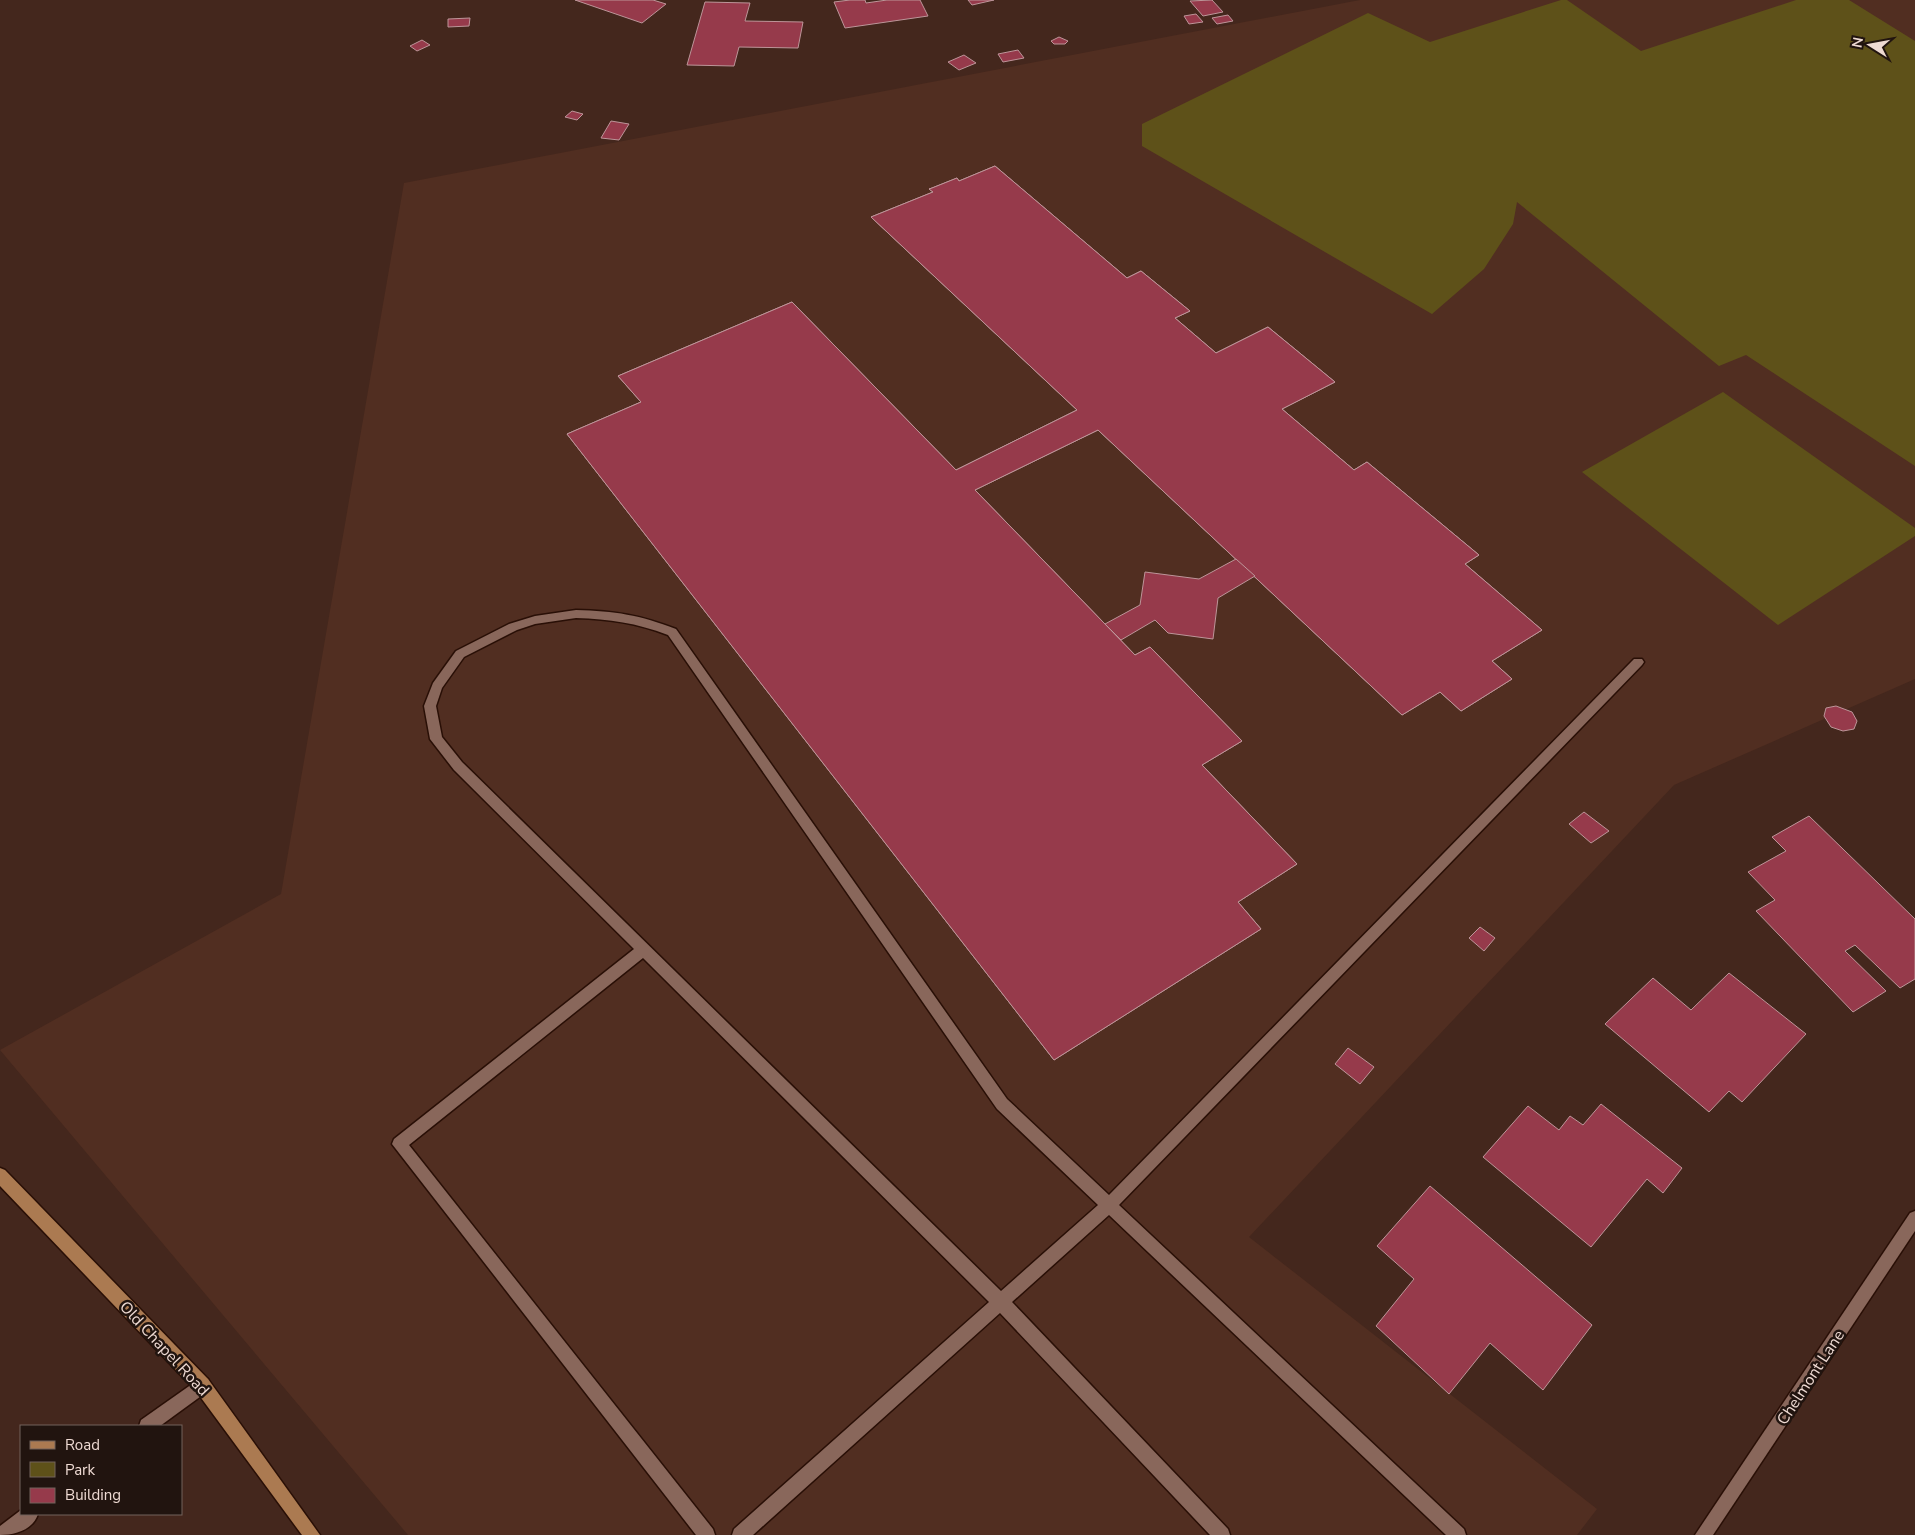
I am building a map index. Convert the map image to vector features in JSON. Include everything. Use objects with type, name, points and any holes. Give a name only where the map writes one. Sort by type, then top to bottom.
[{"type":"street","points":[[1222,1535],[1001,1302],[642,951],[458,766],[436,739],[430,706],[437,686],[460,654],[513,626],[535,620],[576,614],[608,615],[642,621],[672,632],[1002,1104],[1458,1535]]},
{"type":"street","points":[[740,1535],[1108,1206],[1638,662]]},
{"type":"street","points":[[642,951],[399,1144],[707,1535]]},
{"type":"street","name":"Old Chapel Road","points":[[0,1175],[202,1385],[312,1535]]},
{"type":"street","name":"Chelmont Lane","points":[[1703,1535],[1915,1218]]},
{"type":"street","points":[[148,1425],[202,1385]]},
{"type":"street","points":[[2,1535],[29,1515]]},
{"type":"shaded area","points":[[1360,0],[1915,0],[1915,679],[1674,785],[1249,1237],[1597,1509],[1577,1535],[408,1535],[0,1050],[281,894],[404,183]]},
{"type":"green space","points":[[1561,0],[1567,0],[1641,51],[1796,0],[1849,0],[1915,41],[1915,466],[1746,355],[1719,366],[1517,202],[1513,224],[1484,269],[1432,314],[1142,146],[1142,124],[1368,13],[1430,42]]},
{"type":"green space","points":[[1723,392],[1915,528],[1915,536],[1778,625],[1582,472]]},
{"type":"building","points":[[575,0],[653,0],[666,4],[642,23]]},
{"type":"building","points":[[865,0],[866,3],[887,0],[920,0],[928,16],[845,28],[834,2]]},
{"type":"building","points":[[968,0],[994,0],[972,5]]},
{"type":"building","points":[[1212,0],[1223,12],[1203,16],[1190,1]]},
{"type":"building","points":[[705,2],[750,3],[745,21],[803,22],[798,48],[739,47],[734,66],[687,65]]},
{"type":"building","points":[[1196,14],[1203,22],[1189,24],[1184,16]]},
{"type":"building","points":[[1228,15],[1233,21],[1217,24],[1212,18]]},
{"type":"building","points":[[470,18],[469,26],[448,27],[448,19]]},
{"type":"building","points":[[1059,37],[1068,41],[1065,44],[1054,44],[1051,41]]},
{"type":"building","points":[[422,40],[430,45],[417,51],[410,46]]},
{"type":"building","points":[[1018,50],[1024,58],[1003,62],[998,54]]},
{"type":"building","points":[[964,55],[976,63],[959,70],[948,62]]},
{"type":"building","points":[[572,111],[583,114],[577,120],[565,117]]},
{"type":"building","points":[[611,121],[629,124],[619,140],[601,138]]},
{"type":"building","points":[[995,166],[1127,278],[1141,271],[1190,311],[1175,318],[1216,353],[1268,327],[1335,382],[1282,409],[1354,470],[1367,462],[1479,555],[1465,564],[1542,630],[1492,661],[1512,679],[1461,711],[1440,692],[1402,715],[1098,430],[975,490],[1135,655],[1150,647],[1242,741],[1202,765],[1297,864],[1238,902],[1261,929],[1054,1060],[567,434],[641,402],[618,376],[792,302],[956,470],[1077,410],[871,217],[933,192],[929,189],[957,178],[959,181]],"holes":[[[842,558],[876,598],[854,610],[819,568]],[[884,607],[922,650],[899,662],[861,618]],[[931,660],[963,699],[939,711],[908,672]]]},
{"type":"building","points":[[995,166],[1127,278],[1141,271],[1190,311],[1175,318],[1216,353],[1268,327],[1335,382],[1282,409],[1354,470],[1367,462],[1479,555],[1465,564],[1542,630],[1492,661],[1512,679],[1461,711],[1440,692],[1402,715],[1098,430],[975,490],[1135,655],[1150,647],[1242,741],[1202,765],[1297,864],[1238,902],[1261,929],[1054,1060],[567,434],[641,402],[618,376],[792,302],[956,470],[1077,410],[871,217],[933,192],[929,189],[957,178],[959,181]]},
{"type":"building","points":[[1236,559],[1255,576],[1218,598],[1213,639],[1168,633],[1155,620],[1121,640],[1105,624],[1140,605],[1145,572],[1199,579]]},
{"type":"building","points":[[1836,706],[1852,712],[1857,721],[1854,729],[1843,731],[1831,727],[1824,716],[1826,708]]},
{"type":"building","points":[[1584,812],[1609,831],[1591,843],[1569,824]]},
{"type":"building","points":[[1809,816],[1915,919],[1915,979],[1900,988],[1855,945],[1845,951],[1886,991],[1853,1012],[1756,911],[1775,900],[1748,872],[1786,851],[1772,837]]},
{"type":"building","points":[[1480,927],[1495,938],[1484,951],[1469,938]]},
{"type":"building","points":[[1729,973],[1806,1034],[1742,1102],[1729,1091],[1709,1112],[1605,1024],[1653,978],[1691,1010]]},
{"type":"building","points":[[1348,1048],[1374,1067],[1360,1084],[1335,1064]]},
{"type":"building","points":[[1601,1104],[1682,1168],[1663,1193],[1647,1179],[1591,1247],[1483,1157],[1528,1106],[1559,1130],[1570,1116],[1583,1125]]},
{"type":"building","points":[[1430,1186],[1592,1325],[1543,1390],[1490,1343],[1449,1394],[1376,1326],[1414,1279],[1377,1246]]}]
